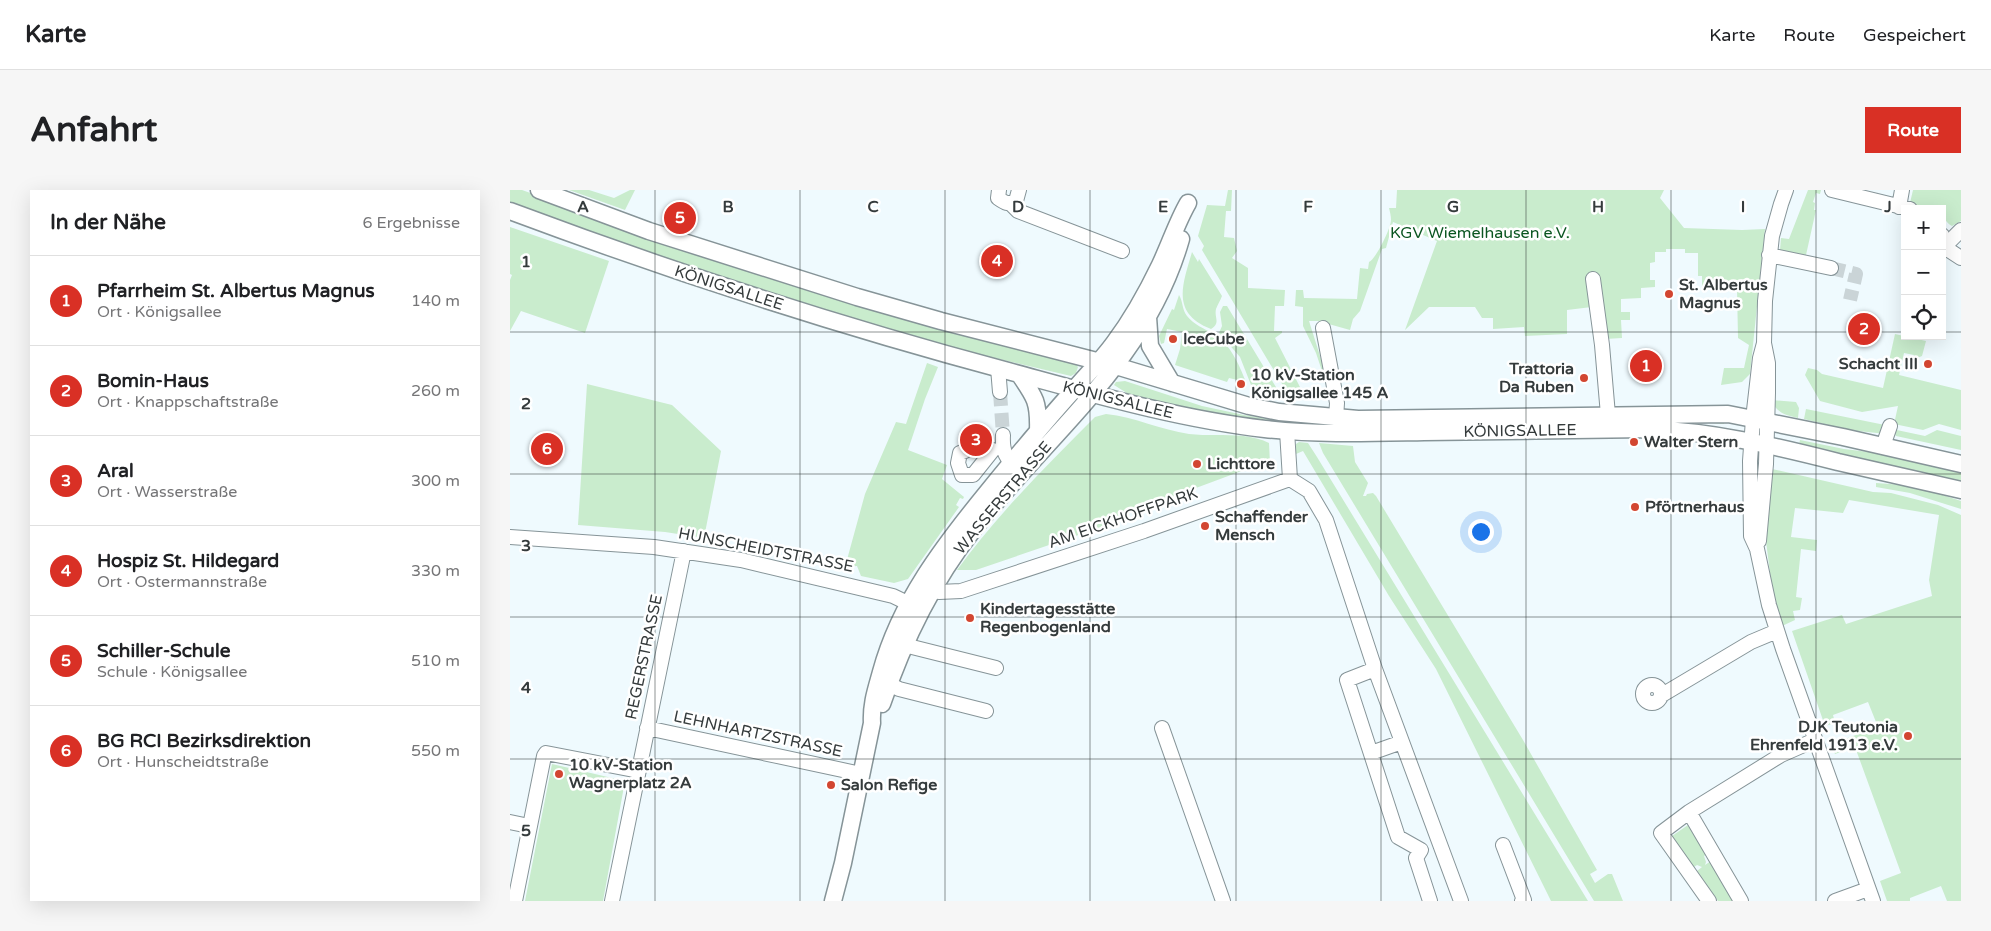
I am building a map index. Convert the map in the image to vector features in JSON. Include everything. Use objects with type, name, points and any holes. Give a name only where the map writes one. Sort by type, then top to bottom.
[{"type":"main road","name":"KÖNIGSALLEE","points":[[539,190],[650,231],[782,274],[941,322],[1116,366],[1249,406],[1279,412],[1358,419],[1728,414],[1961,464]]},
{"type":"main road","name":"WASSERSTRASSE","points":[[1016,468],[1038,431],[1099,362],[1119,336],[1150,285],[1190,196]]},
{"type":"main road","name":"WASSERSTRASSE","points":[[833,901],[843,863],[872,724],[872,705],[885,658],[928,585],[948,541],[1016,468],[1092,394],[1116,366],[1148,317],[1174,264],[1186,221],[1190,196]]},
{"type":"main road","name":"KÖNIGSALLEE","points":[[510,211],[666,268],[898,340],[1073,390],[1184,416],[1235,425],[1287,431],[1369,433],[1681,430],[1758,443],[1961,490]]},
{"type":"main road","points":[[1148,317],[1150,346],[1172,383]]},
{"type":"main road","name":"WASSERSTRASSE","points":[[1019,374],[1037,400],[1039,413],[1038,431]]},
{"type":"main road","name":"WASSERSTRASSE","points":[[872,724],[881,707],[904,645],[915,606]]},
{"type":"street","points":[[999,190],[998,198],[1004,203],[1011,204],[1018,211],[1122,251]]},
{"type":"street","points":[[1011,204],[1016,201],[1019,190]]},
{"type":"street","points":[[1786,190],[1774,226],[1769,255],[1764,343],[1768,363],[1758,443],[1766,464],[1760,536],[1757,549],[1763,581],[1777,631],[1870,895],[1835,901]]},
{"type":"street","points":[[1832,190],[1901,207]]},
{"type":"street","points":[[1902,190],[1904,205]]},
{"type":"street","points":[[1946,242],[1961,230]]},
{"type":"street","points":[[1946,246],[1960,258]]},
{"type":"street","points":[[1769,255],[1831,268]]},
{"type":"street","points":[[1593,279],[1602,345],[1608,415]]},
{"type":"street","points":[[1323,328],[1337,403],[1336,418]]},
{"type":"street","points":[[998,368],[1000,392]]},
{"type":"street","points":[[1883,446],[1890,426]]},
{"type":"street","points":[[1287,431],[1290,479],[1308,491],[1326,520],[1375,669],[1460,901]]},
{"type":"street","points":[[965,451],[960,453],[958,463],[962,476],[973,475],[1003,435]]},
{"type":"street","points":[[990,452],[1016,468]]},
{"type":"street","name":"AM EICKHOFFPARK","points":[[928,585],[939,592],[960,591],[1144,531],[1290,479]]},
{"type":"street","name":"HUNSCHEIDTSTRASSE","points":[[510,537],[618,544],[684,551],[741,560],[893,596],[915,606]]},
{"type":"street","name":"REGERSTRASSE","points":[[612,901],[684,551]]},
{"type":"street","points":[[1662,695],[1751,642],[1777,631]]},
{"type":"street","points":[[904,645],[996,668]]},
{"type":"street","points":[[885,658],[885,679],[889,684],[898,689],[986,710]]},
{"type":"street","points":[[1375,669],[1347,680],[1398,837],[1421,850],[1440,847]]},
{"type":"street","name":"LEHNHARTZSTRASSE","points":[[647,728],[861,774]]},
{"type":"street","points":[[1162,728],[1223,901]]},
{"type":"street","points":[[1709,901],[1661,833],[1690,812],[1781,755],[1815,740]]},
{"type":"street","points":[[1370,753],[1402,742]]},
{"type":"street","points":[[515,901],[529,826],[546,753],[639,771]]},
{"type":"street","points":[[1690,812],[1741,901]]},
{"type":"street","points":[[510,822],[529,826]]},
{"type":"street","points":[[1502,845],[1524,900],[1522,901]]},
{"type":"street","points":[[1421,850],[1416,858],[1430,901]]},
{"type":"green space","points":[[510,190],[522,190],[642,233],[1075,363],[1078,367],[1076,373],[1071,376],[995,358],[967,354],[718,278],[510,203]]},
{"type":"green space","points":[[569,190],[589,190],[614,198],[630,190],[635,190],[625,210]]},
{"type":"green space","points":[[1228,190],[1232,190],[1231,211],[1226,211],[1224,237],[1234,238],[1237,251],[1232,258],[1248,268],[1248,288],[1285,290],[1284,306],[1275,306],[1274,331],[1282,331],[1282,333],[1275,338],[1302,391],[1310,388],[1314,395],[1322,392],[1324,397],[1321,399],[1291,399],[1202,250],[1204,246],[1198,236],[1207,205],[1225,206]]},
{"type":"green space","name":"KGV Wiemelhausen e.V.","points":[[1397,190],[1664,190],[1660,198],[1684,228],[1765,229],[1750,374],[1742,382],[1721,385],[1724,368],[1744,368],[1749,345],[1738,338],[1737,288],[1702,289],[1702,276],[1698,276],[1698,253],[1685,253],[1685,249],[1666,249],[1666,252],[1655,252],[1655,262],[1650,263],[1650,280],[1655,280],[1655,287],[1641,288],[1641,298],[1621,299],[1621,312],[1630,312],[1630,320],[1621,320],[1622,338],[1605,339],[1600,306],[1567,310],[1567,334],[1525,336],[1524,327],[1493,329],[1493,318],[1482,318],[1475,307],[1429,307],[1405,330],[1437,241],[1393,222],[1386,248],[1382,249],[1360,311],[1353,319],[1350,330],[1318,321],[1309,321],[1332,394],[1330,395],[1316,353],[1303,326],[1303,307],[1295,306],[1296,290],[1303,290],[1304,298],[1357,299],[1360,268],[1368,269],[1369,262],[1379,250],[1386,236],[1391,220],[1389,208],[1396,208]]},
{"type":"green space","points":[[1808,190],[1821,190],[1820,194],[1816,193],[1813,202],[1815,203],[1814,210],[1816,210],[1806,255],[1780,250],[1781,238],[1789,239]]},
{"type":"green space","points":[[1913,190],[1961,190],[1961,221],[1952,226],[1948,223],[1946,220],[1946,205],[1918,205],[1910,203]]},
{"type":"green space","points":[[510,227],[609,261],[585,333],[521,311],[510,331],[510,280],[512,275],[510,274]]},
{"type":"green space","points":[[1192,252],[1198,262],[1199,259],[1222,296],[1216,309],[1216,325],[1211,329],[1189,315],[1185,306],[1183,286]]},
{"type":"green space","points":[[1179,295],[1187,316],[1219,338],[1230,349],[1246,382],[1229,378],[1227,382],[1175,365],[1180,349],[1182,332],[1167,329],[1164,343],[1161,344],[1159,336],[1172,309],[1174,310]]},
{"type":"green space","points":[[1223,306],[1227,306],[1282,397],[1253,390],[1240,357],[1219,333],[1222,326],[1220,312]]},
{"type":"green space","points":[[1895,334],[1901,335],[1901,340],[1926,341],[1922,356],[1917,358],[1916,362],[1913,362],[1914,355],[1904,353],[1899,375],[1961,390],[1961,430],[1939,424],[1923,430],[1894,424],[1898,406],[1862,412],[1820,401],[1805,375],[1808,368],[1817,370],[1822,374],[1883,388]]},
{"type":"green space","points":[[927,363],[938,367],[908,450],[947,465],[942,479],[964,497],[963,499],[960,498],[956,505],[959,507],[908,579],[894,583],[861,576],[857,566],[845,567],[865,494],[896,422],[906,424]]},
{"type":"green space","points":[[1125,381],[1202,406],[1291,423],[1725,420],[1724,424],[1700,422],[1293,425],[1206,414],[1130,395],[1114,385],[1116,382]]},
{"type":"green space","points":[[587,384],[672,405],[721,451],[704,538],[665,532],[578,525]]},
{"type":"green space","points":[[1771,400],[1796,402],[1799,408],[1798,418],[1782,413]]},
{"type":"green space","points":[[1806,409],[1885,425],[1887,434],[1848,430],[1804,419]]},
{"type":"green space","points":[[1106,414],[1189,434],[1240,436],[1260,439],[1269,443],[1270,464],[1266,470],[1247,469],[1110,520],[1105,526],[976,570],[957,570],[989,529],[1041,472],[1095,417]]},
{"type":"green space","points":[[1892,429],[1925,436],[1937,430],[1961,436],[1961,450],[1896,436]]},
{"type":"green space","points":[[1800,440],[1844,449],[1894,455],[1961,470],[1961,482],[1799,445]]},
{"type":"green space","points":[[1299,442],[1308,443],[1317,457],[1588,901],[1551,901],[1436,669],[1389,596],[1303,451],[1296,454],[1296,444]]},
{"type":"green space","points":[[1319,443],[1353,446],[1355,462],[1368,483],[1363,496],[1373,493],[1376,496],[1523,740],[1597,870],[1590,874],[1595,883],[1608,874],[1612,874],[1623,901],[1594,901],[1323,453]]},
{"type":"green space","name":"DJK Teutonia Ehrenfeld 1913 e.V.","points":[[1772,469],[1873,492],[1891,493],[1938,505],[1961,515],[1961,901],[1947,901],[1941,886],[1910,898],[1910,901],[1887,901],[1880,881],[1901,873],[1855,747],[1835,754],[1831,744],[1878,727],[1868,702],[1833,715],[1835,723],[1825,726],[1792,631],[1842,615],[1846,624],[1932,596],[1929,580],[1939,515],[1849,500],[1843,513],[1795,508],[1791,537],[1817,540],[1816,551],[1801,549],[1796,597],[1802,598],[1800,610],[1793,611],[1795,620],[1782,626],[1773,597],[1764,525]]},
{"type":"green space","points":[[1876,483],[1921,488],[1961,501],[1961,509],[1910,493],[1876,487]]},
{"type":"green space","points":[[552,764],[625,781],[603,901],[525,901]]},
{"type":"green space","points":[[1688,825],[1707,854],[1704,856],[1705,865],[1711,861],[1735,901],[1718,901],[1697,871],[1702,867],[1697,865],[1694,867],[1672,836]]},
{"type":"tunnel","points":[[1831,268],[1856,274],[1850,300]]},
{"type":"tunnel","points":[[1000,392],[1003,435]]},
{"type":"tunnel","points":[[965,451],[985,447]]},
{"type":"place","name":"Schiller-Schule","points":[[680,218]]},
{"type":"place","name":"Hospiz St. Hildegard","points":[[997,261]]},
{"type":"place","name":"St. Albertus Magnus","points":[[1669,294]]},
{"type":"place","name":"Bomin-Haus","points":[[1864,329]]},
{"type":"place","name":"IceCube","points":[[1173,339]]},
{"type":"place","name":"Schacht III","points":[[1928,364]]},
{"type":"place","name":"Pfarrheim St. Albertus Magnus","points":[[1646,366]]},
{"type":"place","name":"Trattoria Da Ruben","points":[[1584,378]]},
{"type":"place","name":"10 kV-Station Königsallee 145 A","points":[[1241,384]]},
{"type":"place","name":"Aral","points":[[976,440]]},
{"type":"place","name":"Walter Stern","points":[[1634,442]]},
{"type":"place","name":"BG RCI Bezirksdirektion","points":[[547,449]]},
{"type":"place","name":"Lichttore","points":[[1197,464]]},
{"type":"place","name":"Pförtnerhaus","points":[[1635,507]]},
{"type":"place","name":"Schaffender Mensch","points":[[1205,526]]},
{"type":"place","name":"Kindertagesstätte Regenbogenland","points":[[970,618]]},
{"type":"place","name":"DJK Teutonia Ehrenfeld 1913 e.V.","points":[[1908,736]]},
{"type":"place","name":"10 kV-Station Wagnerplatz 2A","points":[[559,774]]},
{"type":"place","name":"Salon Refige","points":[[831,785]]}]
